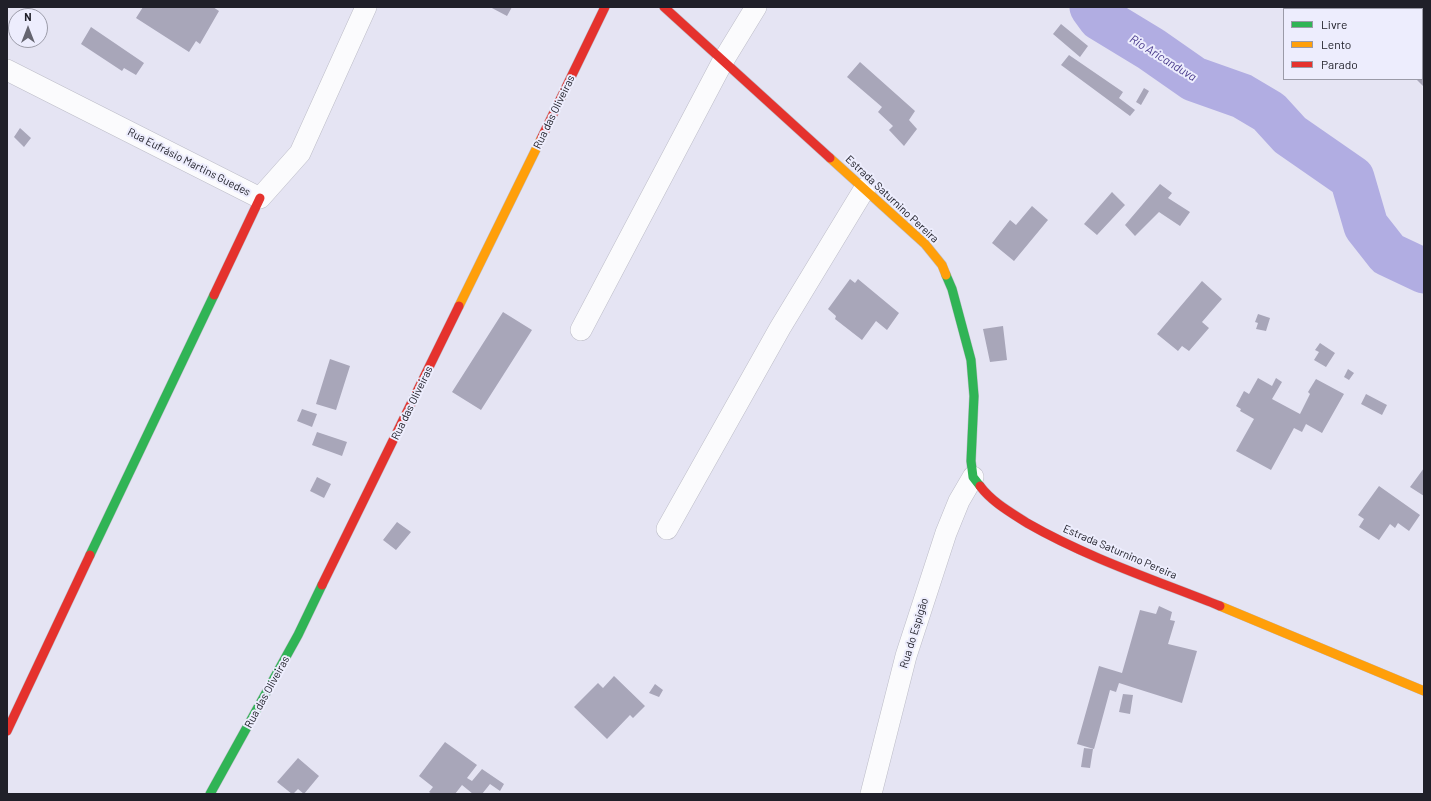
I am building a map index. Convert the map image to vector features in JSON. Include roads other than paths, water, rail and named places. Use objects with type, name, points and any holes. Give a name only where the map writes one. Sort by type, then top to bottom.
[{"type":"street","name":"Rua Eufrásio Martins Guedes","points":[[7,70],[260,198],[300,153],[366,7]]},
{"type":"street","name":"Rua das Oliveiras","points":[[210,794],[298,635],[606,7]]},
{"type":"street","name":"Estrada Saturnino Pereira","points":[[664,7],[926,244],[942,265],[952,289],[971,360],[974,396],[971,462],[973,477],[986,494],[1006,510],[1045,533],[1090,555],[1236,612],[1424,691]]},
{"type":"street","points":[[581,330],[723,61],[756,7]]},
{"type":"street","points":[[667,529],[780,328],[865,188]]},
{"type":"street","points":[[7,731],[260,198]]},
{"type":"street","name":"Rua do Espigão","points":[[871,794],[906,656],[946,533],[959,501],[973,477]]},
{"type":"waterway","name":"Rio Aricanduva","points":[[1092,7],[1100,18],[1151,49],[1194,79],[1242,96],[1269,112],[1290,135],[1352,178],[1366,226],[1388,254],[1424,271]]}]
